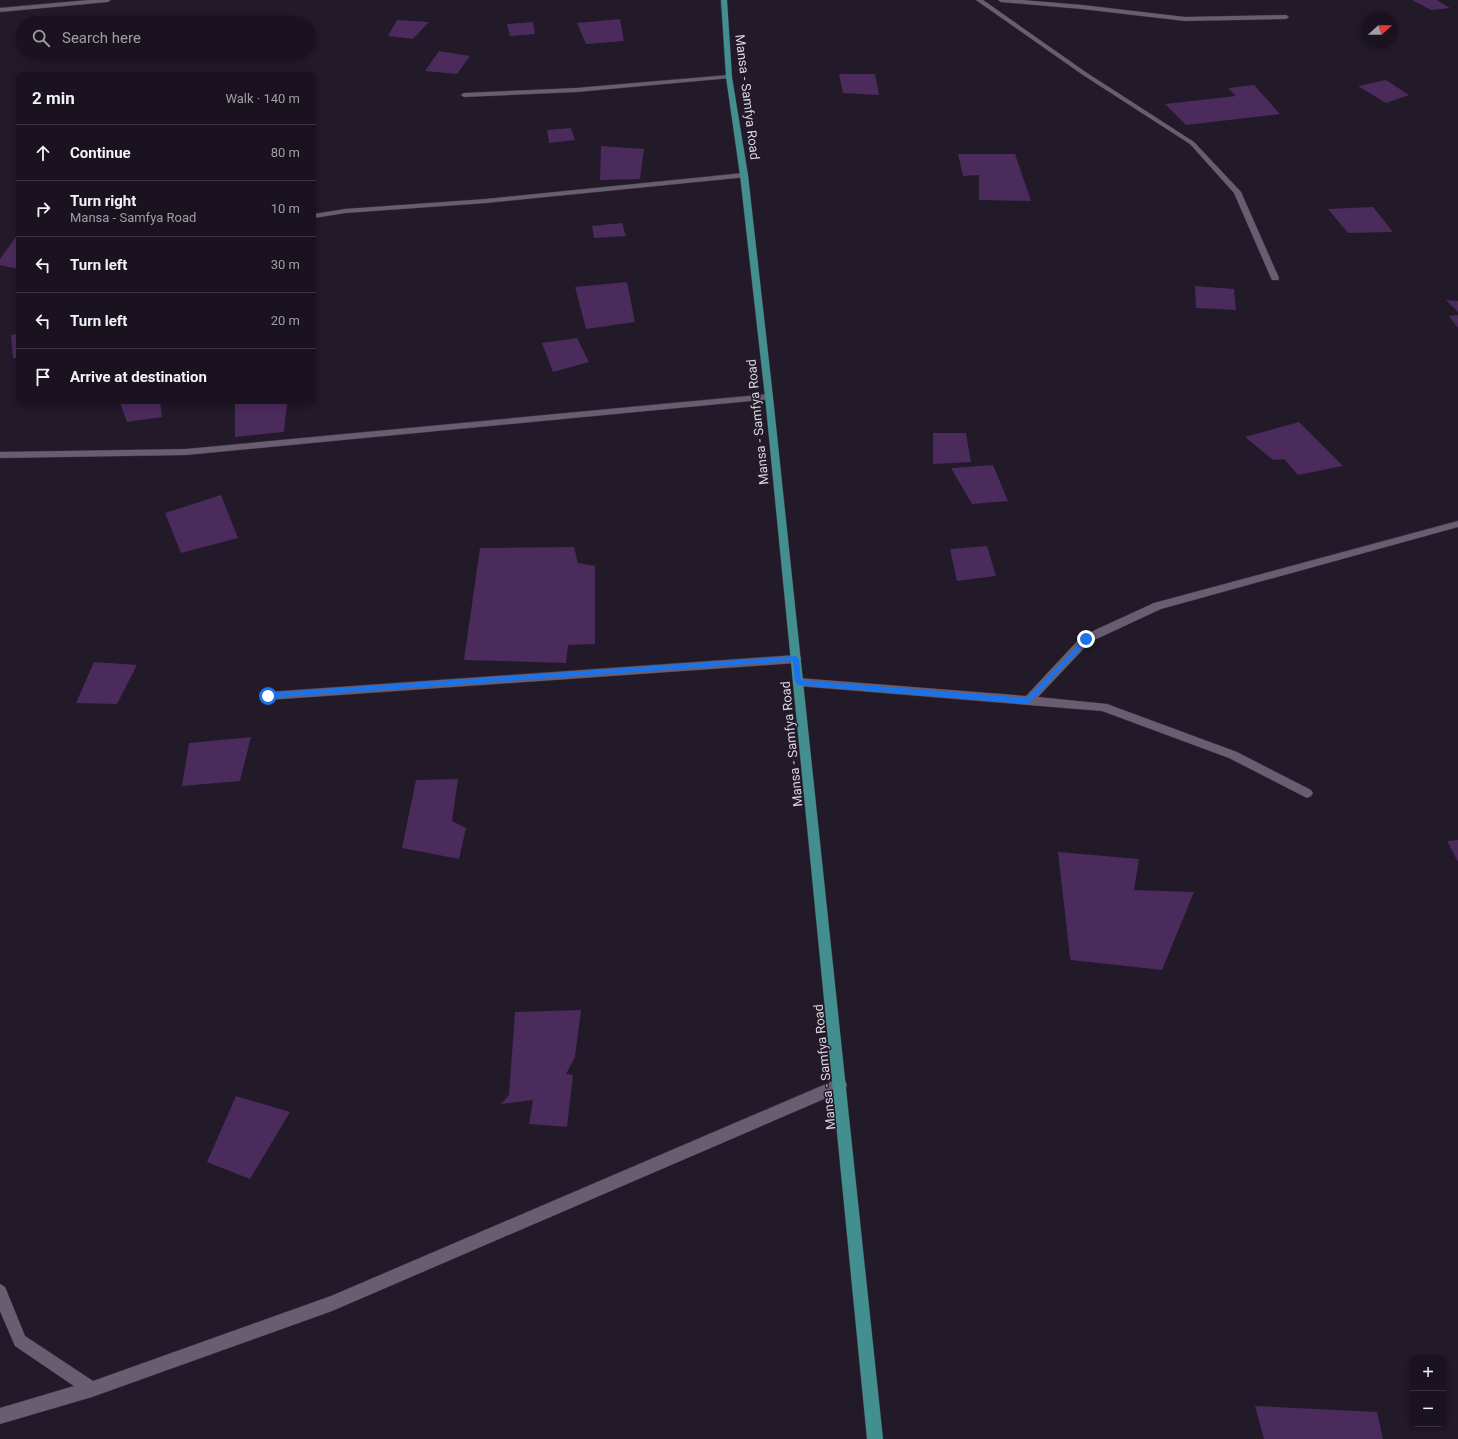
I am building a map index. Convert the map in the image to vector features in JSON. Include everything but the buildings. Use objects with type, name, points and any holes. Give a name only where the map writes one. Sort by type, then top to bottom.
[{"type":"main road","name":"Mansa - Samfya Road","points":[[724,0],[728,77],[744,175],[769,398],[875,1439]]},
{"type":"street","points":[[0,10],[108,0]]},
{"type":"street","points":[[979,0],[1085,74],[1192,143],[1237,192],[1275,278]]},
{"type":"street","points":[[1001,0],[1082,7],[1185,19],[1286,17]]},
{"type":"street","points":[[464,95],[576,90],[728,77]]},
{"type":"street","points":[[316,216],[345,211],[486,201],[744,175]]},
{"type":"street","points":[[0,455],[186,452],[769,398]]},
{"type":"street","points":[[1028,701],[1086,639],[1158,606],[1458,524]]},
{"type":"street","points":[[268,696],[796,659]]},
{"type":"street","points":[[798,682],[1103,707],[1233,755],[1307,793]]},
{"type":"street","points":[[0,1416],[92,1389],[332,1303],[840,1085]]},
{"type":"street","points":[[0,1292],[20,1341],[92,1389]]},
{"type":"route","points":[[268,696],[796,659],[798,682],[1028,701],[1086,639]]}]
